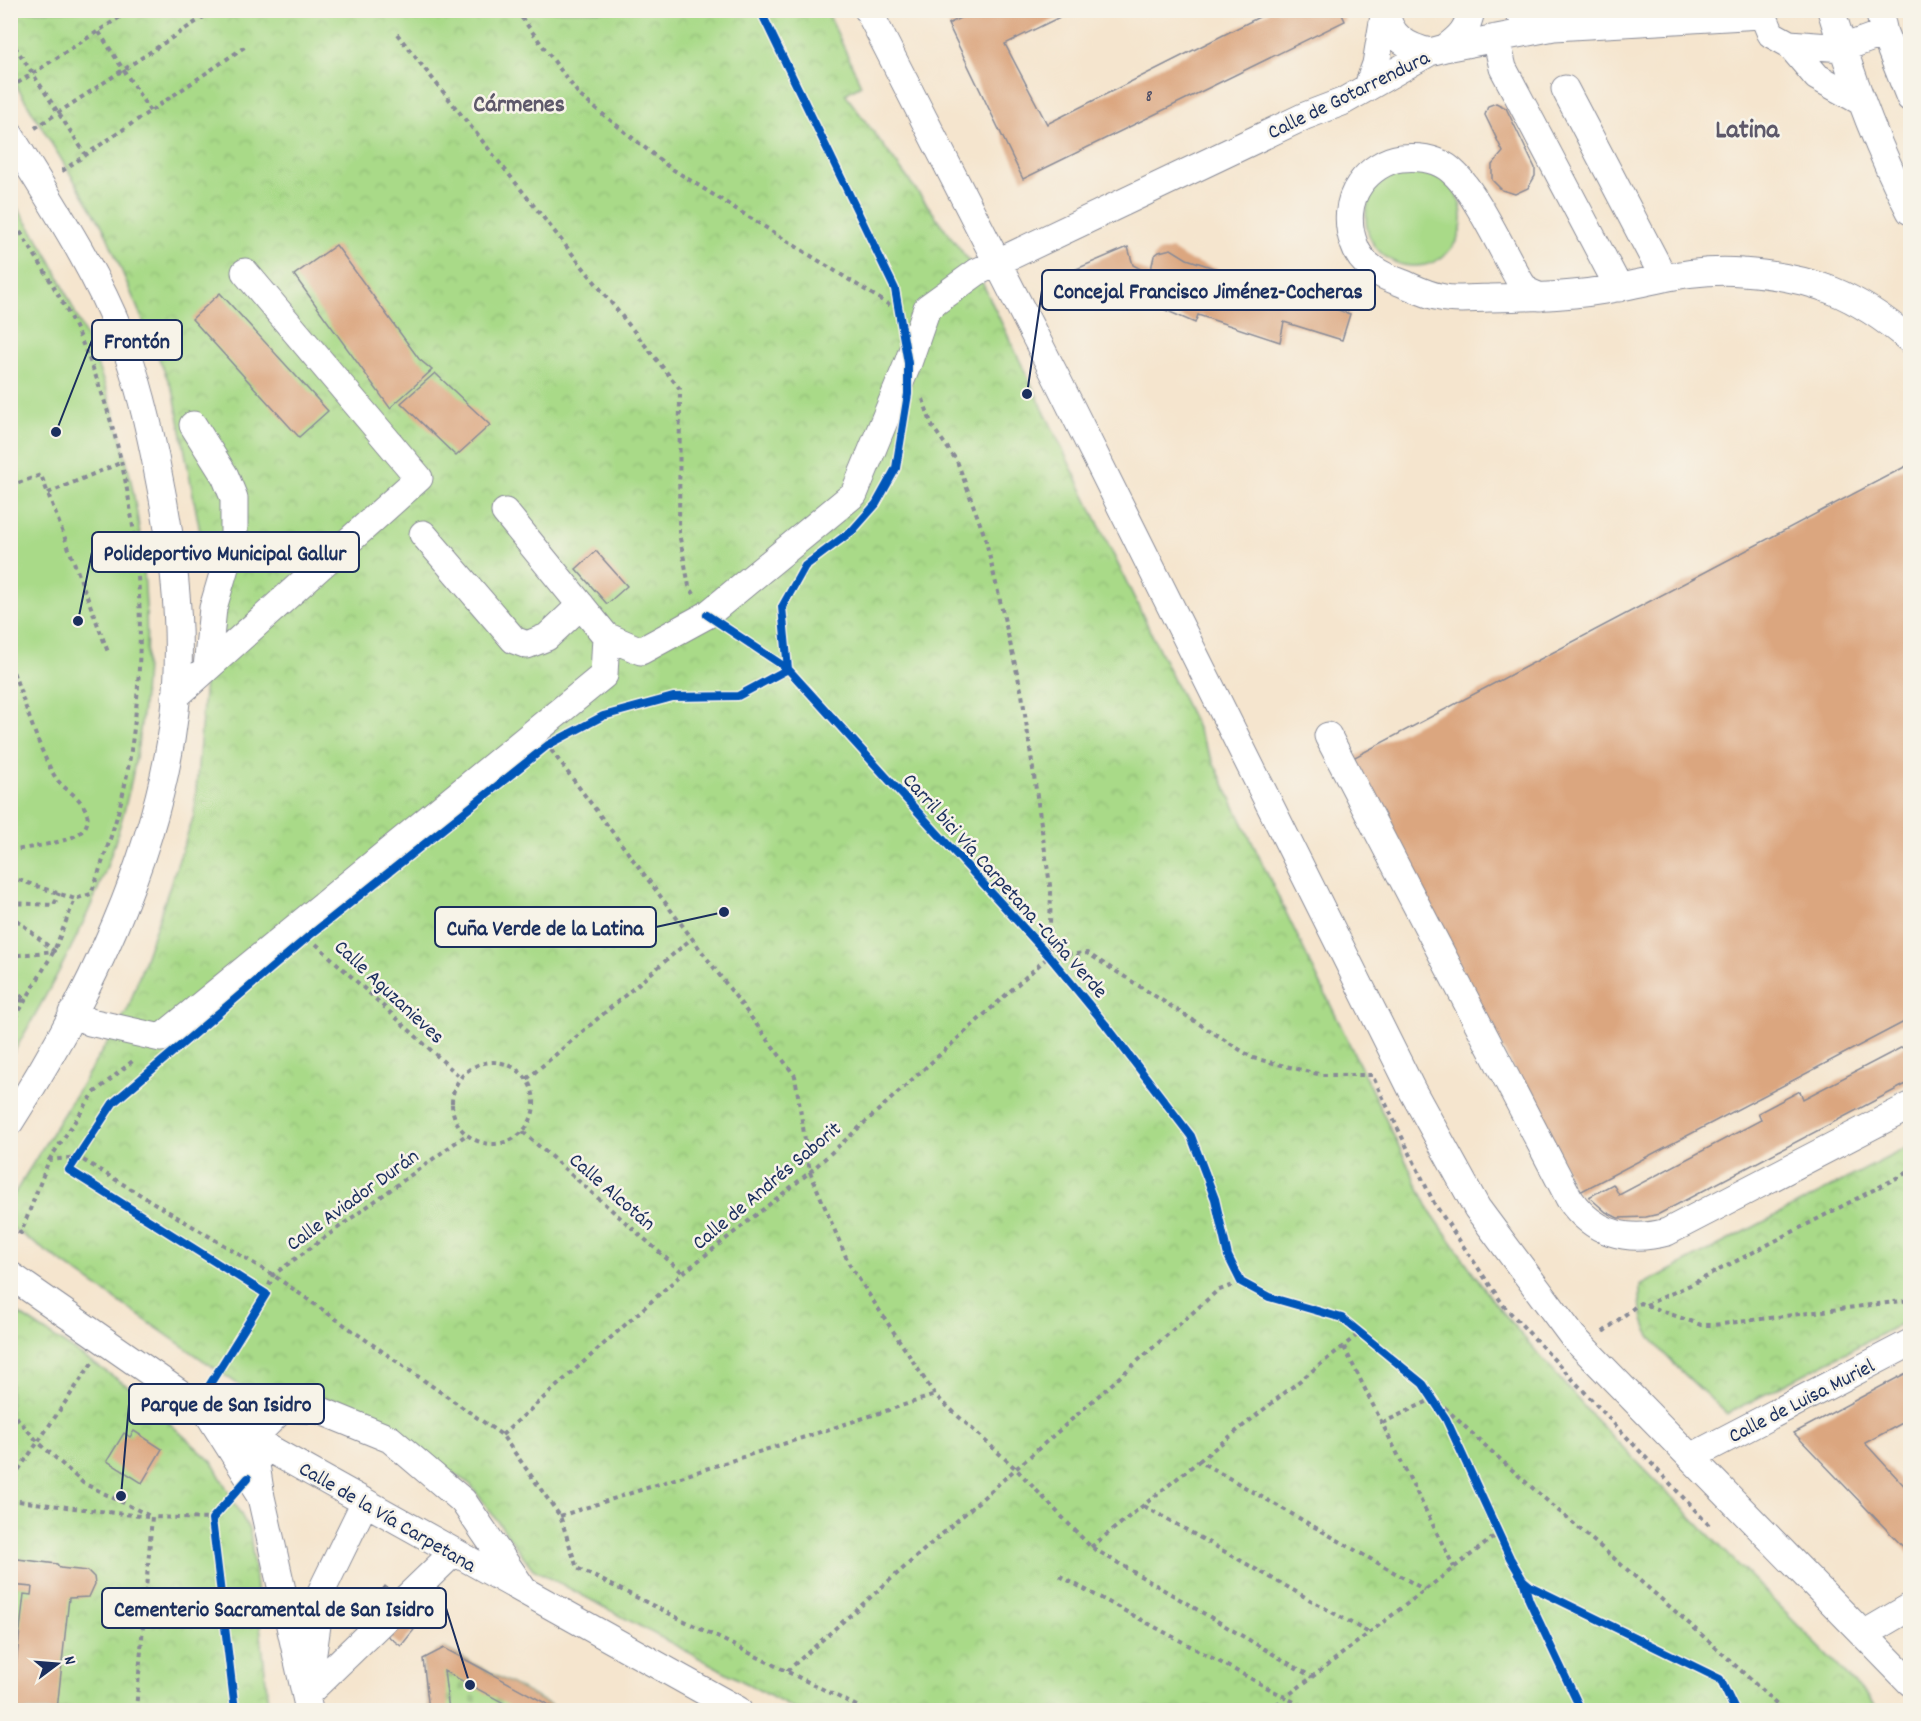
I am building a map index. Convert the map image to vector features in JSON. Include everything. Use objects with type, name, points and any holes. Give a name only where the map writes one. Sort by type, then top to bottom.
[{"type":"street","points":[[868,10],[998,262],[1412,1090],[1477,1208],[1584,1348],[1911,1682]]},
{"type":"street","points":[[1386,10],[1393,31],[1402,42],[1415,49],[1438,50],[1459,38],[1469,23],[1471,10]]},
{"type":"street","points":[[1368,86],[1376,64],[1386,10]]},
{"type":"street","points":[[1517,10],[1554,27]]},
{"type":"street","points":[[1831,10],[1862,102],[1894,181],[1911,211]]},
{"type":"street","points":[[1861,10],[1863,19],[1882,22]]},
{"type":"street","name":"Calle de Gotarrendura","points":[[927,308],[977,272],[1305,116],[1342,102],[1438,50],[1554,27],[1761,13],[1771,34],[1789,44],[1817,77],[1862,102]]},
{"type":"street","points":[[1789,44],[1843,48],[1882,22]]},
{"type":"street","points":[[1882,22],[1911,98]]},
{"type":"street","points":[[1496,38],[1503,68],[1619,288]]},
{"type":"street","points":[[1565,89],[1664,278]]},
{"type":"street","points":[[10,1122],[103,957],[133,881],[160,790],[176,709],[178,615],[166,513],[145,404],[121,334],[96,280],[42,185],[12,138]]},
{"type":"street","points":[[1540,297],[1527,291],[1521,283],[1468,191],[1455,173],[1437,161],[1415,156],[1394,159],[1374,169],[1359,185],[1350,205],[1349,227],[1355,248],[1367,264],[1383,276],[1440,297],[1540,297],[1619,288],[1711,271],[1768,274],[1802,280],[1853,298],[1911,340]]},
{"type":"street","points":[[175,697],[419,478],[245,272]]},
{"type":"street","points":[[505,512],[606,636],[641,651],[706,615],[854,494],[908,363],[927,308]]},
{"type":"street","points":[[193,424],[225,476],[234,498],[234,537],[213,608],[207,668]]},
{"type":"street","points":[[423,534],[514,640],[527,645],[547,637],[581,605]]},
{"type":"street","points":[[72,1013],[90,1022],[161,1038],[604,675],[606,636]]},
{"type":"street","points":[[1328,736],[1569,1198],[1587,1221],[1613,1234],[1640,1238],[1667,1232],[1911,1106]]},
{"type":"street","name":"Calle de la Vía Carpetana","points":[[10,1275],[207,1412],[252,1439],[364,1504],[738,1710]]},
{"type":"street","name":"Calle de Luisa Muriel","points":[[1691,1457],[1911,1343]]},
{"type":"street","name":"Calle de la Vía Carpetana","points":[[252,1439],[283,1408],[319,1410],[390,1439],[463,1501],[525,1593]]},
{"type":"street","points":[[207,1412],[261,1497]]},
{"type":"street","points":[[252,1439],[261,1497],[308,1702]]},
{"type":"street","points":[[308,1702],[322,1590],[364,1504]]},
{"type":"street","points":[[308,1702],[453,1553]]},
{"type":"street","points":[[1864,1634],[1911,1607]]},
{"type":"path","points":[[10,87],[131,10]]},
{"type":"path","points":[[12,138],[58,113],[213,10]]},
{"type":"path","points":[[516,10],[580,96],[669,167],[901,312],[927,308]]},
{"type":"path","points":[[99,32],[150,111]]},
{"type":"path","points":[[397,34],[680,389],[679,533],[689,586],[706,615]]},
{"type":"path","points":[[10,39],[86,155]]},
{"type":"path","points":[[42,185],[246,46]]},
{"type":"path","points":[[10,217],[65,308],[109,415],[132,519],[139,593],[139,676],[129,764],[109,843],[91,894],[75,899],[10,877]]},
{"type":"path","points":[[898,301],[902,322]]},
{"type":"path","points":[[920,389],[932,426],[957,461],[984,537],[1022,694],[1051,892],[1049,956],[1087,953],[1253,1058],[1322,1075],[1372,1075],[1434,1203],[1504,1306],[1709,1525]]},
{"type":"path","points":[[48,493],[120,463]]},
{"type":"path","points":[[10,486],[41,475],[108,652]]},
{"type":"path","points":[[10,664],[53,773],[64,790],[77,797],[86,809],[88,820],[83,830],[73,838],[10,851]]},
{"type":"path","points":[[539,753],[558,741]]},
{"type":"path","points":[[548,746],[795,1076],[810,1172],[849,1264],[935,1395],[1015,1468],[1091,1547],[1312,1677]]},
{"type":"path","points":[[10,903],[54,905],[59,893]]},
{"type":"path","points":[[10,1027],[54,951],[75,899]]},
{"type":"path","points":[[10,914],[54,951]]},
{"type":"path","points":[[527,1079],[691,939]]},
{"type":"path","points":[[10,956],[54,951]]},
{"type":"path","points":[[10,980],[25,1001]]},
{"type":"path","points":[[10,999],[25,1001]]},
{"type":"path","points":[[10,1227],[21,1233],[49,1160],[94,1093],[161,1038]]},
{"type":"path","points":[[494,1062],[512,1067],[527,1079],[533,1092],[535,1107],[531,1120],[523,1132],[513,1140],[495,1144],[476,1141],[466,1135],[458,1125],[452,1101],[460,1078],[470,1069],[494,1062]]},
{"type":"path","points":[[69,1170],[84,1148]]},
{"type":"path","points":[[49,1160],[78,1157],[273,1275],[502,1435],[560,1516],[578,1568],[865,1710]]},
{"type":"path","points":[[1646,1305],[1690,1285],[1911,1171]]},
{"type":"path","points":[[1237,1274],[1241,1282],[1251,1287]]},
{"type":"path","points":[[787,1671],[1217,1291],[1241,1282]]},
{"type":"path","points":[[256,1288],[266,1294],[259,1304]]},
{"type":"path","points":[[1584,1348],[1640,1303],[1701,1324],[1714,1325],[1911,1300]]},
{"type":"path","points":[[1091,1547],[1344,1347],[1358,1330],[1370,1339]]},
{"type":"path","points":[[10,1482],[106,1342]]},
{"type":"path","points":[[1344,1347],[1454,1568]]},
{"type":"path","points":[[1429,1391],[1490,1452],[1732,1661],[1782,1710]]},
{"type":"path","points":[[560,1516],[935,1395]]},
{"type":"path","points":[[1382,1423],[1435,1398]]},
{"type":"path","points":[[1435,1398],[1446,1419]]},
{"type":"path","points":[[10,1410],[38,1442],[83,1483],[152,1517]]},
{"type":"path","points":[[1199,1461],[1425,1590]]},
{"type":"path","points":[[10,1500],[152,1517],[212,1519]]},
{"type":"path","points":[[1144,1506],[1369,1633]]},
{"type":"path","points":[[214,1530],[212,1519],[219,1510]]},
{"type":"path","points":[[136,1710],[152,1517]]},
{"type":"path","points":[[1495,1523],[1503,1541]]},
{"type":"path","points":[[1269,1710],[1499,1533]]},
{"type":"path","points":[[1060,1576],[1309,1710]]},
{"type":"green space","points":[[11,11],[827,11],[861,85],[845,94],[977,272],[1430,1211],[1496,1305],[1592,1416],[1881,1710],[796,1710],[533,1569],[470,1484],[339,1400],[255,1396],[11,1227],[11,1199],[128,1009],[194,815],[212,595],[174,394],[104,229],[11,77]]},
{"type":"green space","points":[[1414,170],[1433,173],[1448,184],[1459,199],[1462,218],[1459,237],[1448,252],[1433,263],[1414,266],[1395,263],[1380,252],[1369,237],[1366,218],[1369,199],[1380,184],[1395,173]]},
{"type":"green space","points":[[11,198],[44,249],[61,281],[100,372],[122,441],[137,512],[145,584],[146,656],[140,729],[127,800],[106,869],[74,941],[11,1057]]},
{"type":"green space","points":[[1910,1146],[1910,1319],[1727,1414],[1670,1360],[1651,1338],[1643,1318],[1640,1286]]},
{"type":"green space","points":[[10,1308],[131,1388],[212,1462],[250,1531],[269,1710],[11,1710]]},
{"type":"green space","points":[[444,1648],[560,1710],[429,1710],[423,1660]]},
{"type":"building","points":[[976,10],[1074,10],[1005,44],[1047,124],[1273,10],[1340,10],[1345,21],[1023,179],[948,24]]},
{"type":"building","points":[[1496,103],[1506,108],[1535,168],[1535,176],[1528,188],[1515,194],[1502,190],[1492,180],[1492,165],[1503,152],[1485,115],[1488,106]]},
{"type":"building","points":[[336,245],[419,359],[432,370],[390,408],[294,275]]},
{"type":"building","points":[[1128,247],[1133,265],[1150,274],[1154,256],[1171,249],[1187,259],[1350,314],[1342,340],[1284,322],[1280,342],[1198,315],[1195,323],[1074,270]]},
{"type":"building","points":[[220,293],[328,411],[299,437],[192,319]]},
{"type":"building","points":[[435,373],[490,425],[456,456],[401,403]]},
{"type":"building","points":[[1910,464],[1910,1019],[1578,1193],[1351,759]]},
{"type":"building","points":[[596,551],[627,586],[607,604],[576,569]]},
{"type":"building","points":[[1910,1043],[1910,1082],[1659,1214],[1618,1218],[1606,1212],[1589,1197],[1613,1184],[1619,1195],[1761,1120],[1758,1113],[1800,1091],[1803,1099]]},
{"type":"building","points":[[1910,1371],[1910,1419],[1865,1443],[1910,1492],[1910,1554],[1794,1433]]},
{"type":"building","points":[[134,1431],[162,1449],[142,1483],[107,1461],[124,1433],[130,1437]]},
{"type":"building","points":[[10,1558],[57,1564],[60,1568],[88,1571],[94,1577],[95,1584],[89,1597],[69,1598],[57,1710],[11,1710],[24,1594],[31,1595],[32,1587],[10,1585]]},
{"type":"building","points":[[385,1586],[424,1617],[401,1646],[362,1616]]},
{"type":"building","points":[[444,1648],[558,1710],[517,1710],[444,1671],[449,1710],[429,1710],[423,1659]]},
{"type":"cycle path","points":[[760,10],[895,289],[908,363],[908,394],[896,468],[876,504],[853,530],[805,566],[782,607],[788,669]]},
{"type":"cycle path","name":"Carril bici Vía Carpetana -Cuña Verde","points":[[707,615],[788,669],[1049,956],[1105,1024],[1191,1136],[1215,1199],[1228,1256],[1241,1282],[1269,1297],[1342,1318],[1423,1384],[1446,1419],[1510,1558],[1523,1580],[1529,1600],[1581,1710]]},
{"type":"cycle path","points":[[197,1405],[266,1294],[69,1170],[113,1103],[309,936],[548,745],[603,716],[673,697],[738,696],[788,669]]},
{"type":"cycle path","points":[[235,1710],[212,1519],[248,1478]]},
{"type":"cycle path","points":[[1523,1580],[1530,1586],[1720,1679],[1735,1710]]},
{"type":"place","name":"Concejal Francisco Jiménez-Cocheras","points":[[1027,394]]},
{"type":"place","name":"Frontón","points":[[56,432]]},
{"type":"place","name":"Polideportivo Municipal Gallur","points":[[78,621]]},
{"type":"place","name":"Cuña Verde de la Latina","points":[[724,912]]},
{"type":"place","name":"Parque de San Isidro","points":[[121,1496]]},
{"type":"place","name":"Cementerio Sacramental de San Isidro","points":[[470,1685]]},
{"type":"district","name":"Cármenes","points":[[519,103]]},
{"type":"district","name":"Latina","points":[[1747,128]]}]
